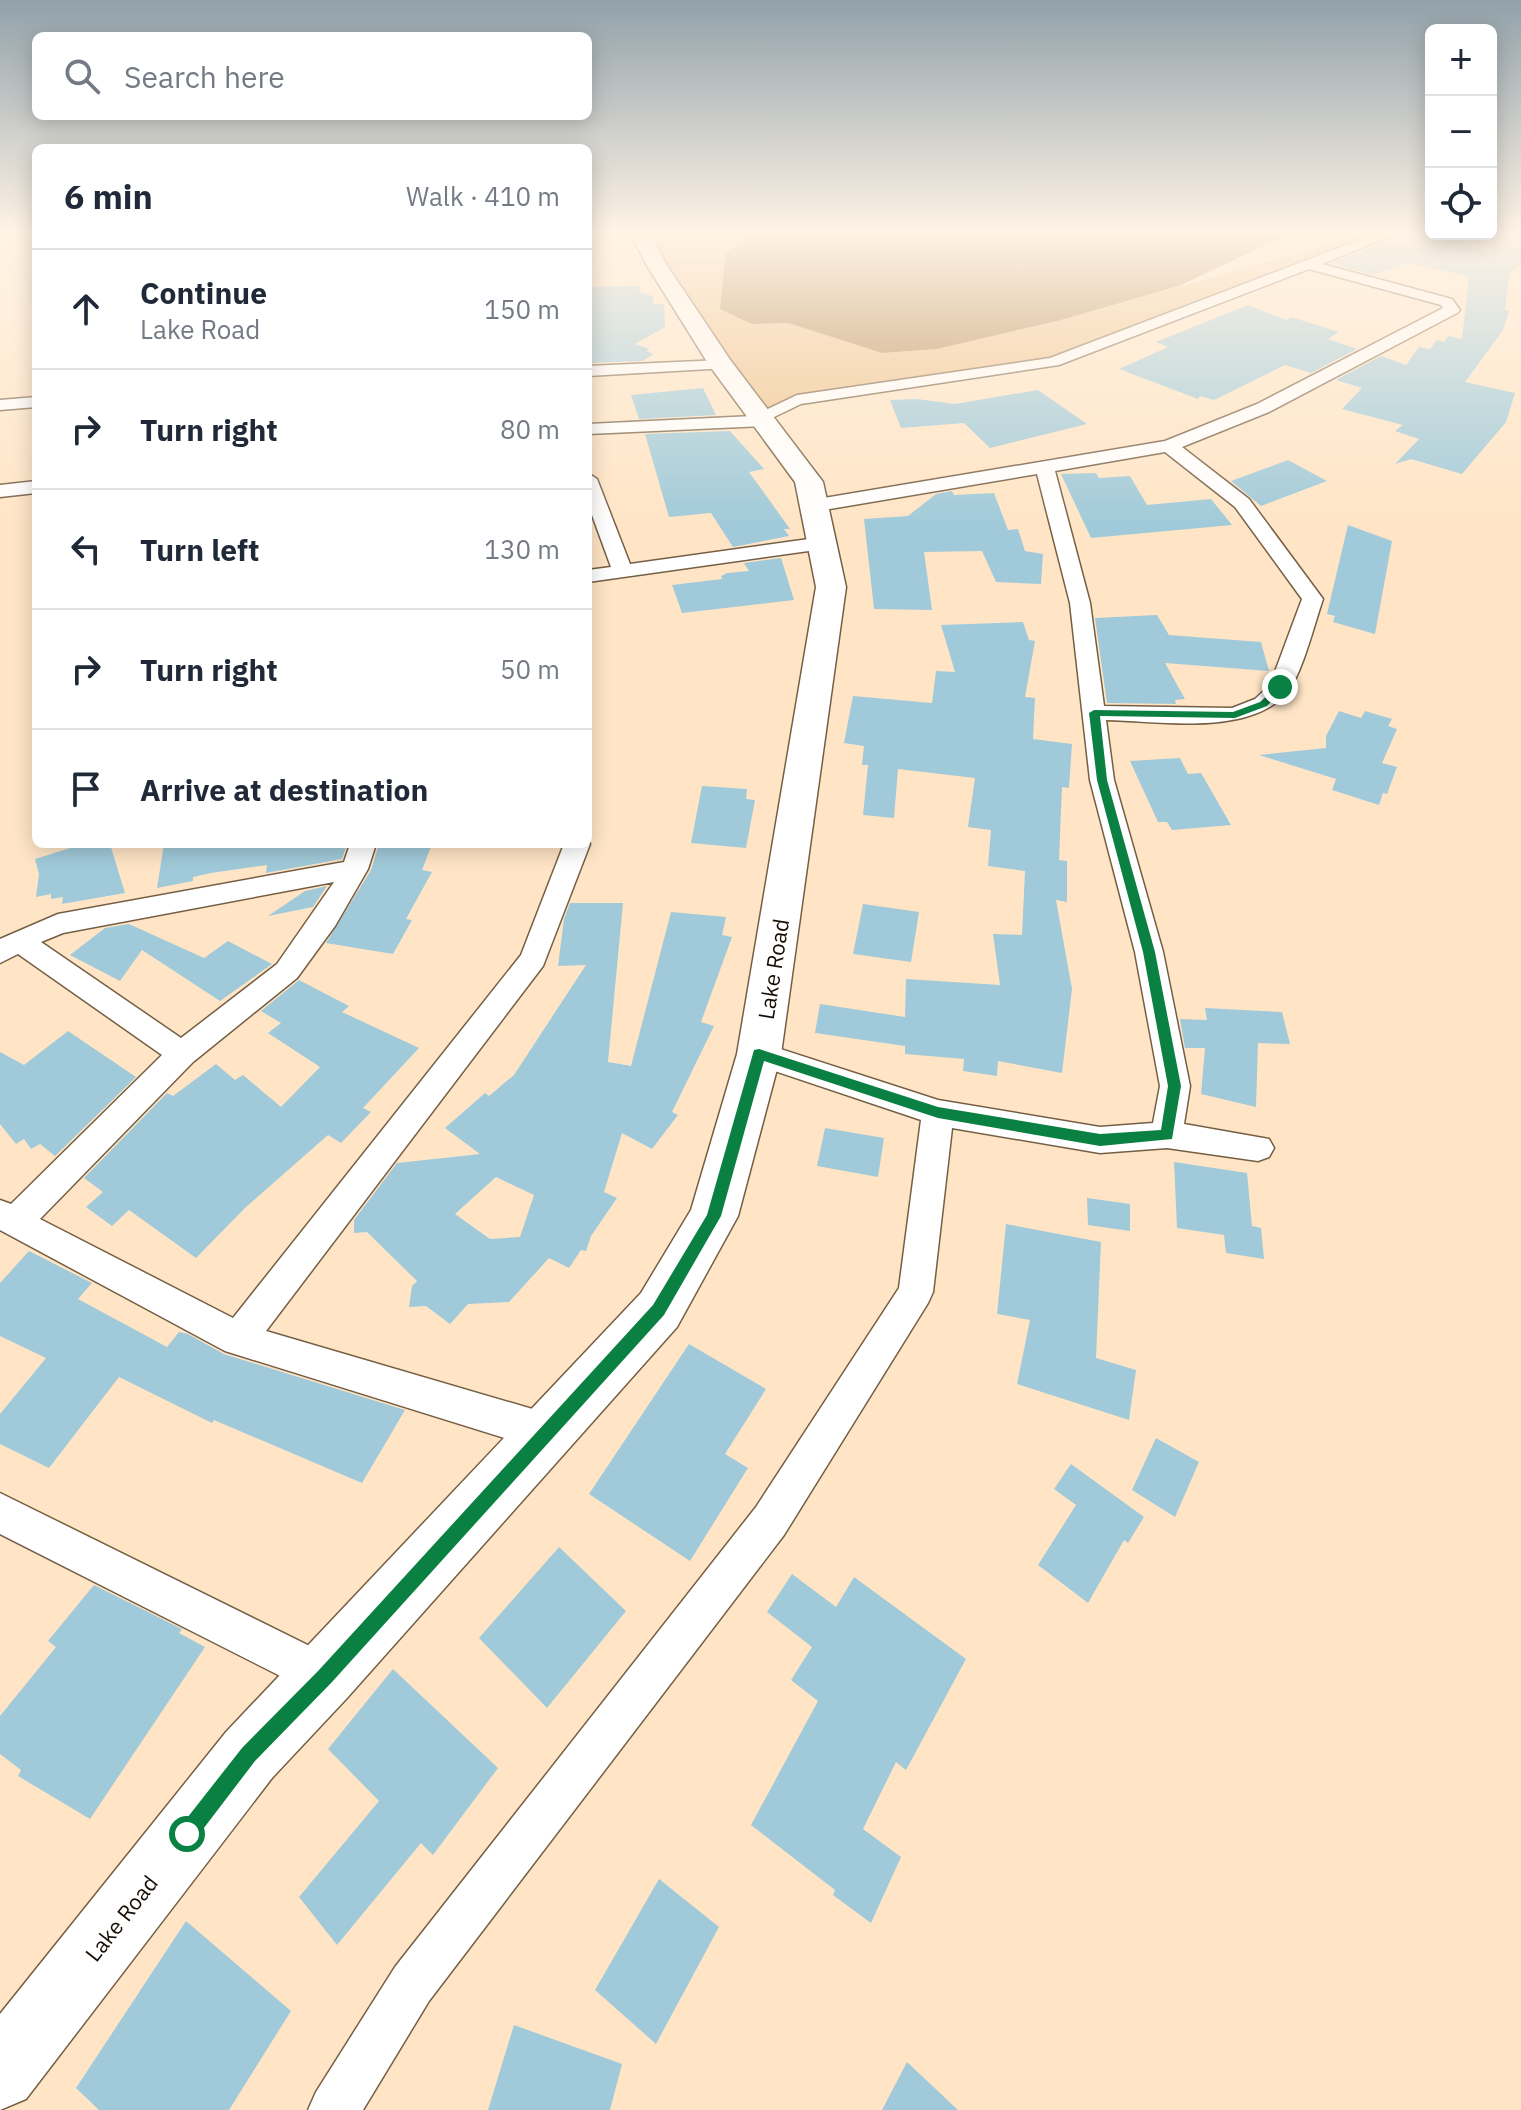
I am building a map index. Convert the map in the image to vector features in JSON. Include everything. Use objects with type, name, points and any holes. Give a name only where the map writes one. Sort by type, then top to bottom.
[{"type":"main road","name":"Lake Road","points":[[4,2058],[249,1755],[659,1310],[714,1216],[759,1054],[831,587],[809,482],[699,330]]},
{"type":"street","points":[[592,429],[763,419],[797,400],[1053,362],[1134,330]]},
{"type":"street","points":[[592,575],[818,525],[1045,468],[1169,446],[1263,408],[1413,330]]},
{"type":"street","points":[[592,371],[721,365]]},
{"type":"street","points":[[0,405],[32,402]]},
{"type":"street","points":[[1094,713],[1235,715],[1263,704],[1280,687],[1313,599],[1242,503],[1169,446]]},
{"type":"street","points":[[1045,468],[1080,603],[1102,780],[1149,952],[1175,1086],[1167,1135]]},
{"type":"street","points":[[0,491],[32,487]]},
{"type":"street","points":[[592,490],[622,570]]},
{"type":"street","points":[[238,1339],[533,959],[575,848]]},
{"type":"street","points":[[359,857],[325,919],[287,971],[182,1054],[7,1218],[238,1339],[546,1432]]},
{"type":"street","points":[[9,947],[58,924],[359,857]]},
{"type":"street","points":[[9,947],[182,1054]]},
{"type":"street","points":[[759,1054],[938,1113],[1100,1140],[1167,1135],[1258,1148]]},
{"type":"street","points":[[334,2110],[412,1984],[770,1521],[916,1292],[938,1113]]},
{"type":"street","points":[[0,1513],[325,1676]]},
{"type":"shaded area","points":[[704,330],[811,330],[882,353],[937,349],[1016,330],[1135,330],[1053,362],[797,400],[761,417]]},
{"type":"shaded area","points":[[811,330],[1016,330],[937,349],[882,353]]},
{"type":"building","points":[[592,330],[659,330],[635,344],[650,349],[646,351],[654,354],[642,361],[592,363]]},
{"type":"building","points":[[1185,330],[1334,330],[1339,332],[1328,339],[1357,349],[1311,373],[1285,365],[1214,400],[1200,396],[1198,399],[1119,369],[1168,347],[1156,342]]},
{"type":"building","points":[[1463,330],[1503,330],[1465,382],[1515,393],[1506,422],[1462,474],[1411,459],[1395,464],[1419,439],[1395,431],[1403,425],[1342,409],[1362,388],[1336,380],[1381,356],[1406,365],[1419,347],[1430,349],[1437,340],[1444,342],[1448,336],[1462,339]]},
{"type":"building","points":[[703,388],[716,415],[639,419],[631,395]]},
{"type":"building","points":[[1038,390],[1087,424],[990,448],[964,423],[901,428],[890,400],[917,399],[955,404]]},
{"type":"building","points":[[730,431],[764,469],[749,472],[790,529],[784,529],[789,536],[733,547],[711,513],[669,517],[645,434]]},
{"type":"building","points":[[1288,460],[1327,481],[1261,506],[1231,481]]},
{"type":"building","points":[[1096,473],[1099,478],[1130,476],[1147,505],[1211,499],[1232,525],[1091,538],[1061,474]]},
{"type":"building","points":[[952,491],[954,495],[994,493],[1008,530],[1018,529],[1025,551],[1043,554],[1041,584],[996,582],[982,551],[924,552],[932,610],[874,609],[864,519],[908,516],[936,494]]},
{"type":"building","points":[[1348,525],[1392,541],[1375,634],[1333,622],[1335,616],[1327,614]]},
{"type":"building","points":[[781,558],[794,600],[682,613],[672,585],[722,579],[721,576],[727,573],[749,571],[744,563]]},
{"type":"building","points":[[1157,615],[1169,635],[1261,642],[1269,671],[1165,663],[1185,699],[1175,700],[1176,704],[1107,703],[1095,618]]},
{"type":"building","points":[[1023,622],[1029,640],[1035,641],[1025,697],[1035,698],[1033,739],[1072,744],[1069,788],[1062,787],[1059,860],[1067,861],[1067,902],[1056,900],[1072,989],[1062,1073],[998,1061],[997,1076],[963,1071],[964,1059],[905,1054],[905,1046],[815,1033],[820,1004],[905,1017],[906,979],[1000,985],[993,934],[1022,935],[1025,871],[988,866],[991,830],[968,827],[975,778],[898,769],[894,818],[863,815],[868,765],[862,765],[864,746],[844,743],[853,696],[932,703],[936,671],[955,672],[941,625]]},
{"type":"building","points":[[1339,711],[1361,718],[1365,711],[1392,719],[1388,726],[1397,729],[1382,763],[1397,767],[1387,794],[1383,793],[1379,805],[1332,790],[1336,779],[1259,755],[1326,748],[1326,736]]},
{"type":"building","points":[[1180,758],[1188,774],[1201,773],[1231,825],[1172,830],[1167,822],[1158,822],[1130,761]]},
{"type":"building","points":[[702,786],[747,789],[746,799],[755,800],[746,848],[691,843]]},
{"type":"building","points":[[70,848],[111,848],[125,893],[62,904],[63,897],[51,899],[51,894],[36,897],[39,874],[35,859]]},
{"type":"building","points":[[163,848],[346,848],[342,859],[266,873],[267,865],[211,873],[193,877],[193,881],[157,888]]},
{"type":"building","points":[[378,848],[430,848],[422,870],[432,872],[406,919],[412,920],[393,954],[326,943],[371,870]]},
{"type":"building","points":[[327,886],[313,907],[268,916],[305,891]]},
{"type":"building","points":[[570,903],[623,903],[608,1062],[631,1066],[671,912],[726,917],[722,935],[732,937],[701,1022],[714,1026],[672,1112],[678,1115],[652,1149],[622,1133],[604,1192],[617,1198],[591,1236],[586,1251],[581,1250],[569,1268],[549,1258],[509,1302],[468,1304],[450,1324],[426,1306],[409,1307],[412,1286],[417,1281],[367,1232],[354,1233],[354,1220],[397,1163],[480,1154],[445,1128],[485,1093],[489,1096],[514,1075],[586,965],[558,966],[564,919]],"holes":[[[496,1177],[534,1195],[520,1237],[490,1239],[455,1214]]]},
{"type":"building","points":[[863,904],[919,912],[911,962],[853,954]]},
{"type":"building","points":[[129,924],[204,958],[228,941],[272,964],[220,1001],[142,950],[120,981],[70,955],[105,928]]},
{"type":"building","points":[[299,980],[349,1006],[342,1012],[419,1048],[363,1108],[371,1112],[341,1143],[328,1135],[245,1208],[196,1258],[129,1210],[112,1226],[86,1207],[103,1192],[84,1178],[167,1093],[173,1096],[216,1064],[235,1080],[243,1075],[281,1107],[320,1067],[268,1033],[281,1023],[261,1011]]},
{"type":"building","points":[[1205,1008],[1282,1012],[1290,1044],[1258,1043],[1256,1107],[1201,1094],[1205,1048],[1185,1048],[1180,1019],[1207,1020]]},
{"type":"building","points":[[68,1031],[136,1077],[55,1156],[40,1144],[31,1149],[24,1139],[16,1144],[0,1124],[0,1052],[24,1065]]},
{"type":"building","points":[[825,1128],[884,1138],[878,1177],[817,1166]]},
{"type":"building","points":[[1174,1162],[1247,1173],[1252,1226],[1261,1228],[1264,1259],[1226,1253],[1224,1235],[1177,1228]]},
{"type":"building","points":[[1087,1198],[1130,1204],[1130,1231],[1088,1225]]},
{"type":"building","points":[[1006,1224],[1101,1242],[1096,1358],[1136,1370],[1129,1420],[1017,1384],[1030,1320],[997,1314]]},
{"type":"building","points":[[29,1251],[92,1283],[78,1299],[167,1347],[179,1332],[188,1334],[224,1354],[405,1410],[362,1483],[214,1420],[212,1423],[119,1377],[49,1468],[0,1444],[0,1414],[46,1358],[0,1336],[0,1283]]},
{"type":"building","points":[[689,1344],[766,1389],[725,1454],[748,1468],[690,1561],[589,1494]]},
{"type":"building","points":[[1156,1438],[1199,1462],[1175,1517],[1132,1490]]},
{"type":"building","points":[[1071,1464],[1144,1517],[1128,1543],[1124,1540],[1088,1603],[1038,1565],[1076,1505],[1054,1489]]},
{"type":"building","points":[[559,1547],[626,1611],[547,1708],[479,1638]]},
{"type":"building","points":[[792,1574],[836,1607],[854,1577],[966,1659],[906,1770],[896,1762],[863,1829],[901,1857],[871,1923],[833,1895],[835,1890],[751,1825],[818,1701],[791,1680],[812,1647],[767,1612]]},
{"type":"building","points":[[94,1585],[182,1629],[179,1633],[205,1647],[90,1819],[18,1776],[21,1770],[0,1754],[0,1716],[56,1647],[48,1641]]},
{"type":"building","points":[[393,1669],[498,1768],[433,1855],[421,1843],[337,1945],[299,1897],[379,1801],[328,1749]]},
{"type":"building","points":[[659,1879],[719,1927],[656,2044],[595,1990]]},
{"type":"building","points":[[186,1921],[291,2011],[229,2110],[99,2110],[76,2088]]},
{"type":"building","points":[[514,2025],[622,2064],[610,2110],[488,2110]]},
{"type":"building","points":[[907,2062],[958,2110],[882,2110]]},
{"type":"route","points":[[187,1834],[249,1755],[659,1310],[714,1216],[759,1054],[938,1113],[1100,1140],[1167,1135],[1175,1086],[1149,952],[1102,780],[1094,713],[1235,715],[1263,704],[1280,687]]}]
